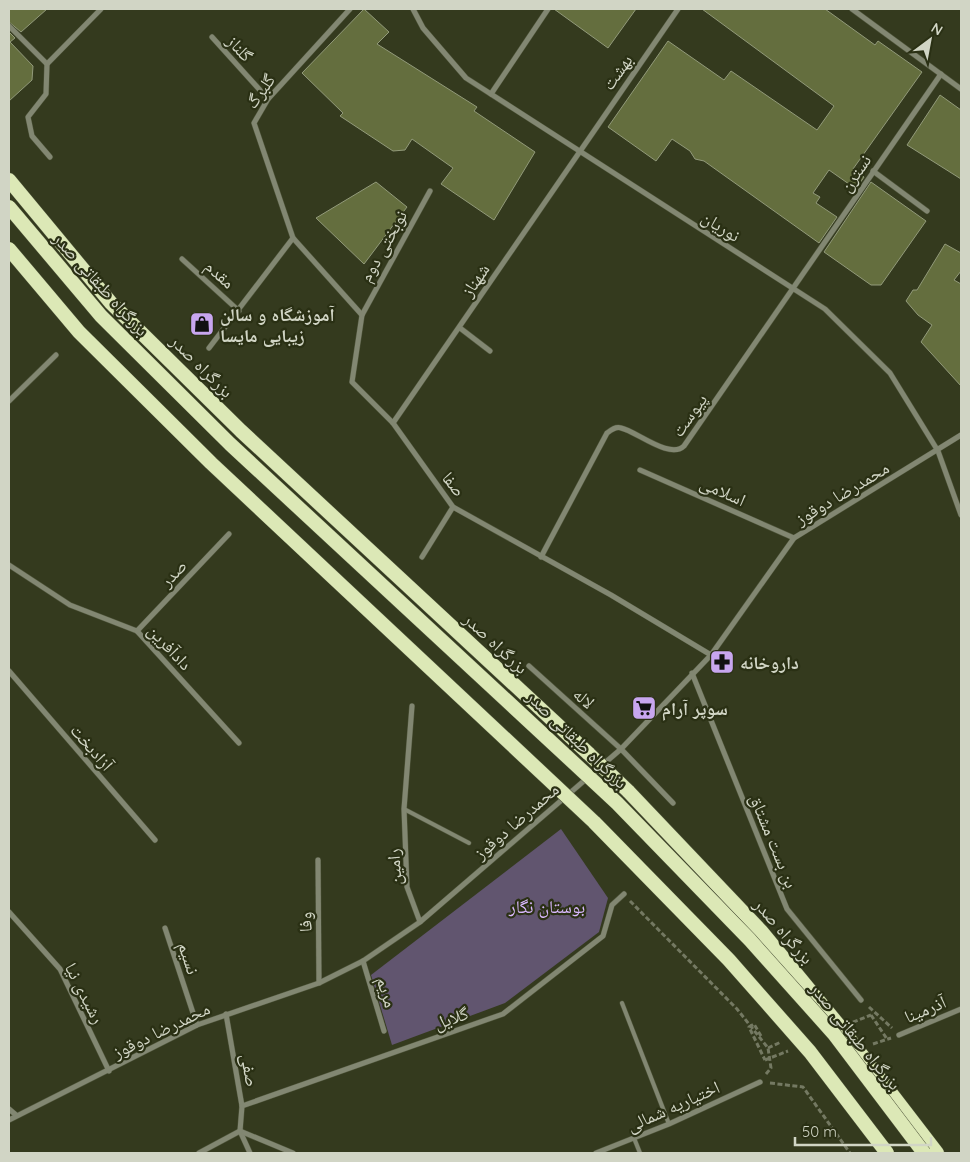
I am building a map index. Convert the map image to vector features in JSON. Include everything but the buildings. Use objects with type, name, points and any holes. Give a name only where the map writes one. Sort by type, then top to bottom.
[{"type":"highway","name":"بزرگراه صدر","points":[[9,180],[124,316],[240,431],[628,791],[761,931],[857,1049],[938,1153]]},
{"type":"highway","name":"بزرگراه طبقاتی صدر","points":[[9,207],[101,316],[230,444],[574,762],[744,933],[834,1034],[924,1153]]},
{"type":"highway","points":[[9,249],[79,332],[210,463],[594,822],[729,960],[810,1052],[887,1153]]},
{"type":"highway","points":[[9,255],[76,334],[201,458],[590,826],[726,962],[806,1054],[881,1153]]},
{"type":"street","points":[[50,157],[32,136],[28,117],[46,94],[47,64],[101,9]]},
{"type":"street","name":"گلبرگ","points":[[293,238],[254,123],[268,99],[350,9]]},
{"type":"street","name":"نوریان","points":[[413,9],[423,28],[466,78],[825,309],[890,373],[938,451],[961,514]]},
{"type":"street","points":[[491,94],[548,9]]},
{"type":"street","name":"بهشت","points":[[579,152],[678,9]]},
{"type":"street","points":[[852,9],[961,89]]},
{"type":"street","points":[[9,26],[47,64]]},
{"type":"street","name":"گلناز","points":[[212,37],[268,99]]},
{"type":"street","name":"نسترن","points":[[792,288],[941,74]]},
{"type":"street","name":"شهناز","points":[[393,423],[579,152]]},
{"type":"street","points":[[873,172],[927,211]]},
{"type":"street","name":"نوبختی دوم","points":[[362,315],[430,191]]},
{"type":"street","points":[[209,348],[293,238],[362,315]]},
{"type":"street","name":"مقدم","points":[[182,259],[239,311]]},
{"type":"street","name":"پیوست","points":[[541,557],[607,433],[612,429],[620,427],[656,446],[681,449],[792,288]]},
{"type":"street","name":"صفا","points":[[362,315],[352,382],[393,423],[453,507],[611,595],[711,655]]},
{"type":"street","points":[[460,328],[490,351]]},
{"type":"street","points":[[9,401],[56,355]]},
{"type":"street","name":"محمدرضا دوقوز","points":[[9,1120],[197,1025],[319,983],[363,961],[420,922],[621,749],[711,655],[794,538],[938,451],[961,435]]},
{"type":"street","name":"اسلامی","points":[[640,470],[794,538]]},
{"type":"street","points":[[422,557],[453,507]]},
{"type":"street","name":"صدر","points":[[137,631],[229,534]]},
{"type":"street","name":"دادآفرین","points":[[9,567],[70,605],[137,631],[239,743]]},
{"type":"street","name":"لاله","points":[[529,666],[621,749],[673,803]]},
{"type":"street","name":"آزادبخت","points":[[9,671],[155,840]]},
{"type":"street","name":"بن بست مشتاق","points":[[692,674],[787,910],[861,1000]]},
{"type":"street","name":"رامین","points":[[412,706],[404,809],[407,887],[420,922]]},
{"type":"street","name":"وفا","points":[[318,860],[319,983]]},
{"type":"street","name":"گلایل","points":[[242,1106],[504,1014],[603,936],[612,905],[624,894]]},
{"type":"street","name":"رشیدی نیا","points":[[9,912],[60,969],[109,1071]]},
{"type":"street","name":"نسیم","points":[[165,928],[197,1025]]},
{"type":"street","name":"مریم","points":[[363,961],[384,1032]]},
{"type":"street","name":"آذرمینا","points":[[899,1035],[961,1009]]},
{"type":"street","name":"صفی","points":[[226,1014],[242,1106],[240,1131]]},
{"type":"street","name":"اختیاریه شمالی","points":[[596,1153],[669,1124],[760,1082]]},
{"type":"street","points":[[9,1109],[16,1115]]},
{"type":"street","points":[[199,1153],[240,1131]]},
{"type":"street","points":[[240,1131],[250,1153]]},
{"type":"street","points":[[240,1131],[294,1153]]},
{"type":"lane","points":[[404,809],[469,843]]},
{"type":"lane","points":[[622,1003],[669,1124]]},
{"type":"lane","points":[[634,1138],[640,1153]]},
{"type":"path","points":[[624,894],[737,1009],[768,1048]]},
{"type":"path","points":[[857,1049],[899,1035],[861,1000]]},
{"type":"path","points":[[870,1015],[887,1039]]},
{"type":"path","points":[[760,1082],[771,1068],[768,1048],[754,1024],[749,1027],[765,1060]]},
{"type":"path","points":[[760,1082],[804,1086],[850,1153]]},
{"type":"green space","name":"بوستان نگار","points":[[561,829],[608,898],[599,932],[505,1003],[392,1045],[371,975]]},
{"type":"place","name":"آموزشگاه و سالن زیبایی مایسا","points":[[202,324]]},
{"type":"place","name":"داروخانه","points":[[722,662]]},
{"type":"place","name":"سوپر آرام","points":[[644,708]]}]
